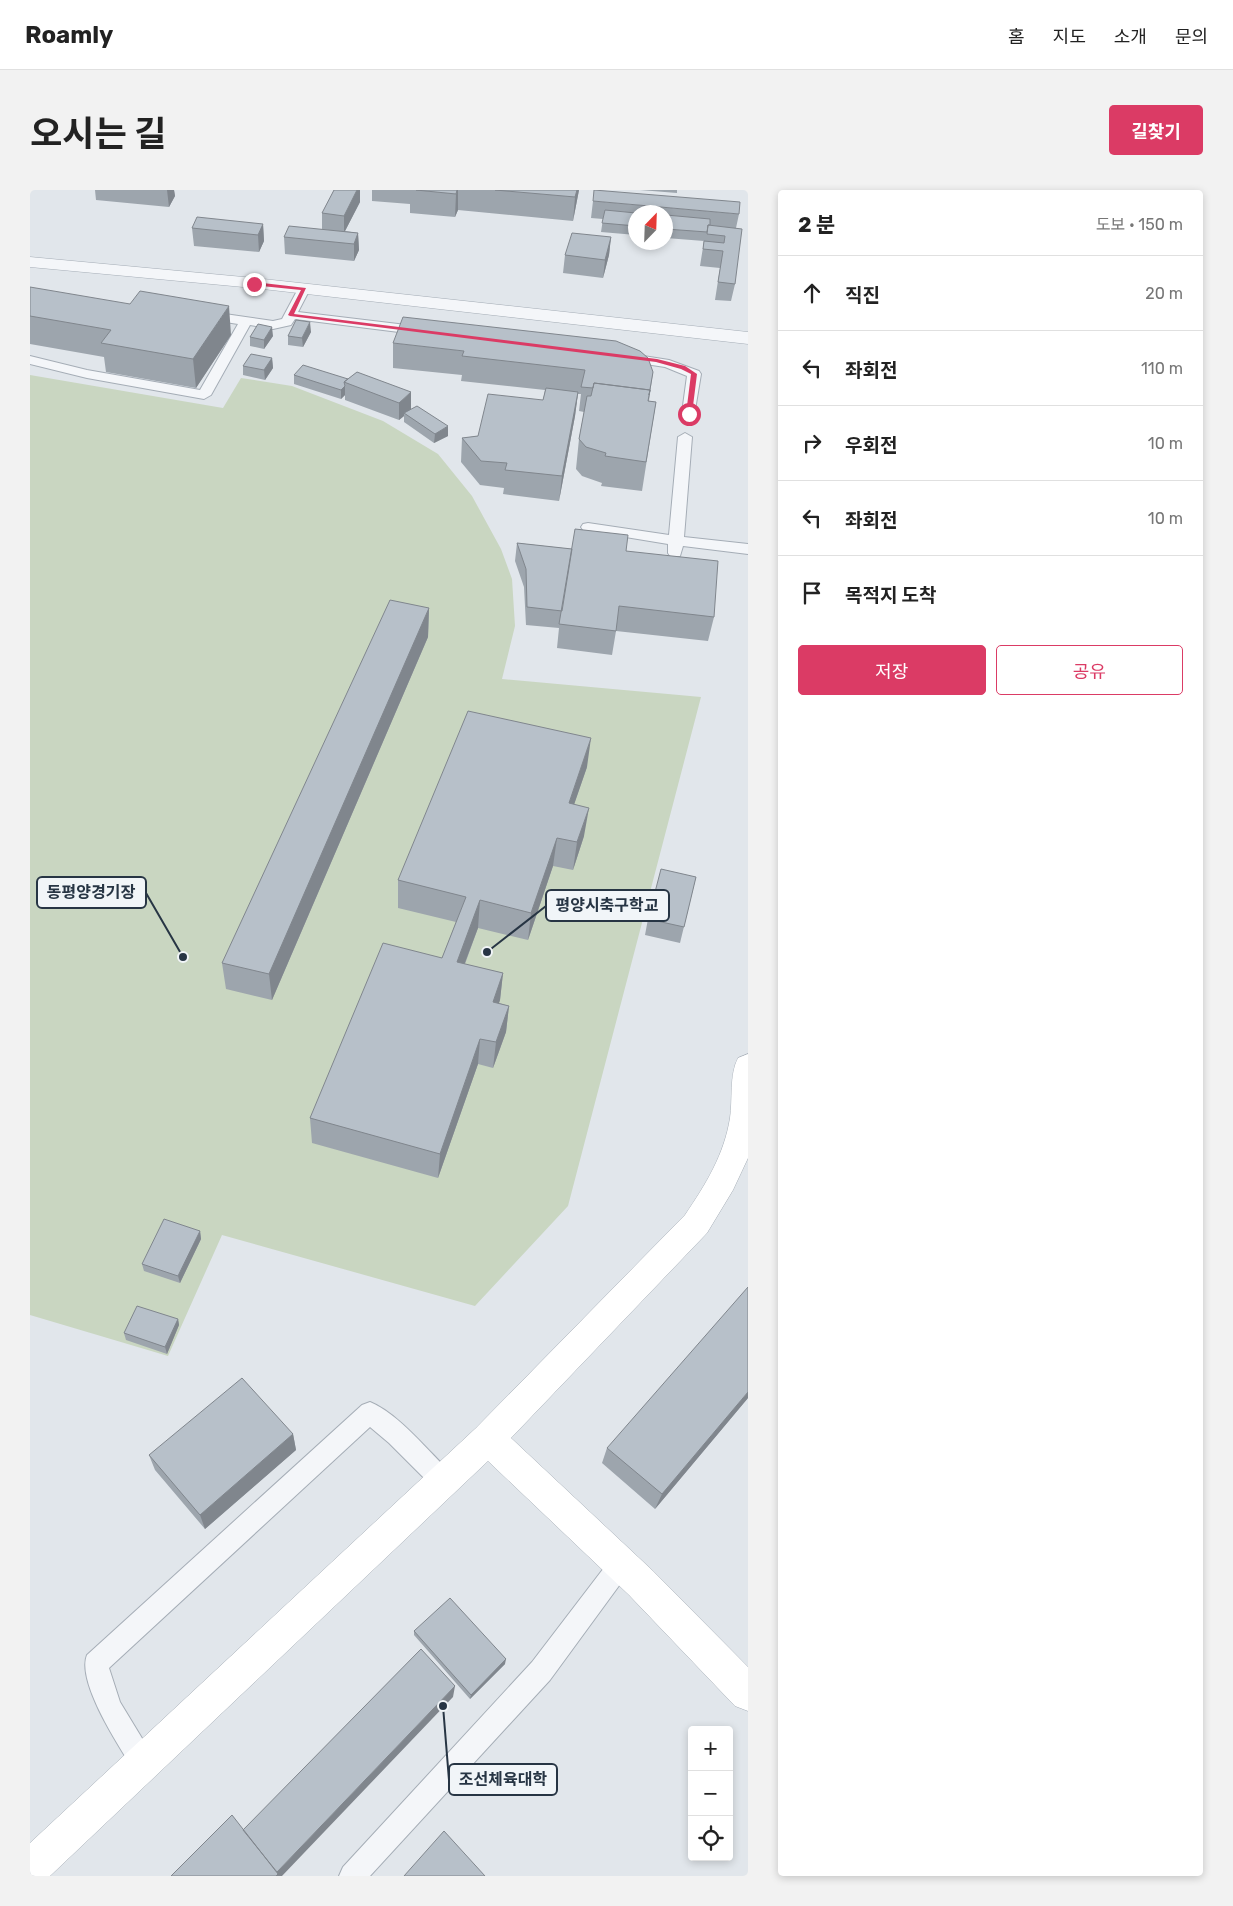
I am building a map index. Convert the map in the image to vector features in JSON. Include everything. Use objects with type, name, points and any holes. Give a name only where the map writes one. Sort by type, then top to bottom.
[{"type":"street","points":[[30,262],[304,289],[748,338]]},
{"type":"street","points":[[30,1869],[444,1482],[696,1224],[714,1198],[729,1169],[741,1135],[748,1066]]},
{"type":"street","points":[[488,1439],[621,1564],[748,1693]]},
{"type":"lane","points":[[187,312],[273,325],[286,322],[304,289]]},
{"type":"lane","points":[[290,315],[439,334]]},
{"type":"lane","points":[[30,360],[87,374],[204,395],[246,321]]},
{"type":"lane","points":[[607,355],[657,361],[683,368],[694,374],[689,414]]},
{"type":"lane","points":[[674,564],[685,437]]},
{"type":"lane","points":[[588,527],[676,541],[748,549]]},
{"type":"lane","points":[[144,1763],[110,1708],[96,1664],[370,1413],[397,1435],[444,1482]]},
{"type":"lane","points":[[352,1876],[541,1671],[621,1564]]},
{"type":"green space","points":[[30,375],[223,408],[241,378],[292,386],[383,421],[438,454],[472,496],[501,549],[512,579],[515,626],[502,679],[701,697],[568,1206],[475,1306],[222,1235],[168,1356],[30,1315]]},
{"type":"building","points":[[334,190],[357,190],[344,216],[322,213]]},
{"type":"building","points":[[416,190],[457,190],[456,194]]},
{"type":"building","points":[[495,190],[577,190],[575,197]]},
{"type":"building","points":[[594,190],[740,202],[739,214],[673,208],[673,205],[638,205],[593,201]]},
{"type":"building","points":[[605,210],[628,212],[628,225],[602,223]]},
{"type":"building","points":[[673,216],[710,219],[707,232],[673,230]]},
{"type":"building","points":[[197,217],[263,224],[258,235],[192,228]]},
{"type":"building","points":[[708,225],[742,229],[735,284],[718,282],[723,251],[703,249],[704,241],[724,243],[725,236],[707,234]]},
{"type":"building","points":[[289,226],[358,233],[354,244],[284,237]]},
{"type":"building","points":[[572,233],[611,237],[605,260],[565,255]]},
{"type":"building","points":[[30,287],[130,304],[140,291],[229,306],[193,359],[101,343],[111,330],[30,316]]},
{"type":"building","points":[[403,317],[616,341],[640,351],[648,358],[653,372],[650,390],[594,383],[593,388],[581,387],[585,370],[462,356],[464,351],[393,343]]},
{"type":"building","points":[[296,320],[310,322],[302,338],[288,336]]},
{"type":"building","points":[[258,324],[272,327],[264,340],[250,337]]},
{"type":"building","points":[[251,354],[272,358],[264,370],[243,366]]},
{"type":"building","points":[[303,365],[348,379],[344,382],[345,386],[341,390],[294,375]]},
{"type":"building","points":[[357,372],[411,392],[399,403],[344,382]]},
{"type":"building","points":[[594,383],[650,390],[648,401],[656,402],[646,462],[605,456],[606,453],[586,447],[579,439],[587,396],[591,396]]},
{"type":"building","points":[[546,388],[578,392],[562,476],[505,470],[507,463],[481,461],[462,438],[478,436],[488,394],[543,400]]},
{"type":"building","points":[[417,406],[448,426],[435,434],[404,413]]},
{"type":"building","points":[[575,529],[628,535],[626,551],[718,561],[714,617],[619,606],[616,631],[559,624]]},
{"type":"building","points":[[517,543],[572,549],[562,611],[527,607],[526,569]]},
{"type":"building","points":[[390,600],[429,608],[269,974],[222,963]]},
{"type":"building","points":[[468,711],[591,738],[569,803],[589,808],[577,842],[557,838],[531,913],[480,900],[457,962],[503,973],[493,1002],[509,1006],[496,1042],[480,1039],[440,1154],[310,1118],[383,943],[442,958],[466,897],[398,880]]},
{"type":"building","points":[[661,869],[696,877],[684,927],[648,919]]},
{"type":"building","points":[[164,1219],[200,1231],[178,1276],[142,1264]]},
{"type":"building","points":[[748,1287],[748,1392],[662,1494],[607,1448]]},
{"type":"building","points":[[137,1306],[178,1319],[165,1347],[124,1333]]},
{"type":"building","points":[[242,1378],[293,1434],[200,1515],[149,1455]]},
{"type":"building","points":[[450,1598],[506,1659],[471,1695],[414,1631]]},
{"type":"building","points":[[421,1649],[455,1686],[277,1872],[243,1830]]},
{"type":"building","points":[[232,1815],[278,1874],[276,1876],[171,1876]]},
{"type":"building","points":[[444,1831],[485,1876],[404,1876]]},
{"type":"place","name":"평양시축구학교","points":[[487,952]]},
{"type":"place","name":"동평양경기장","points":[[183,957]]},
{"type":"place","name":"조선체육대학","points":[[443,1706]]},
{"type":"route","points":[[254,284],[304,289],[290,315],[657,361],[683,368],[694,374],[689,414]]}]
